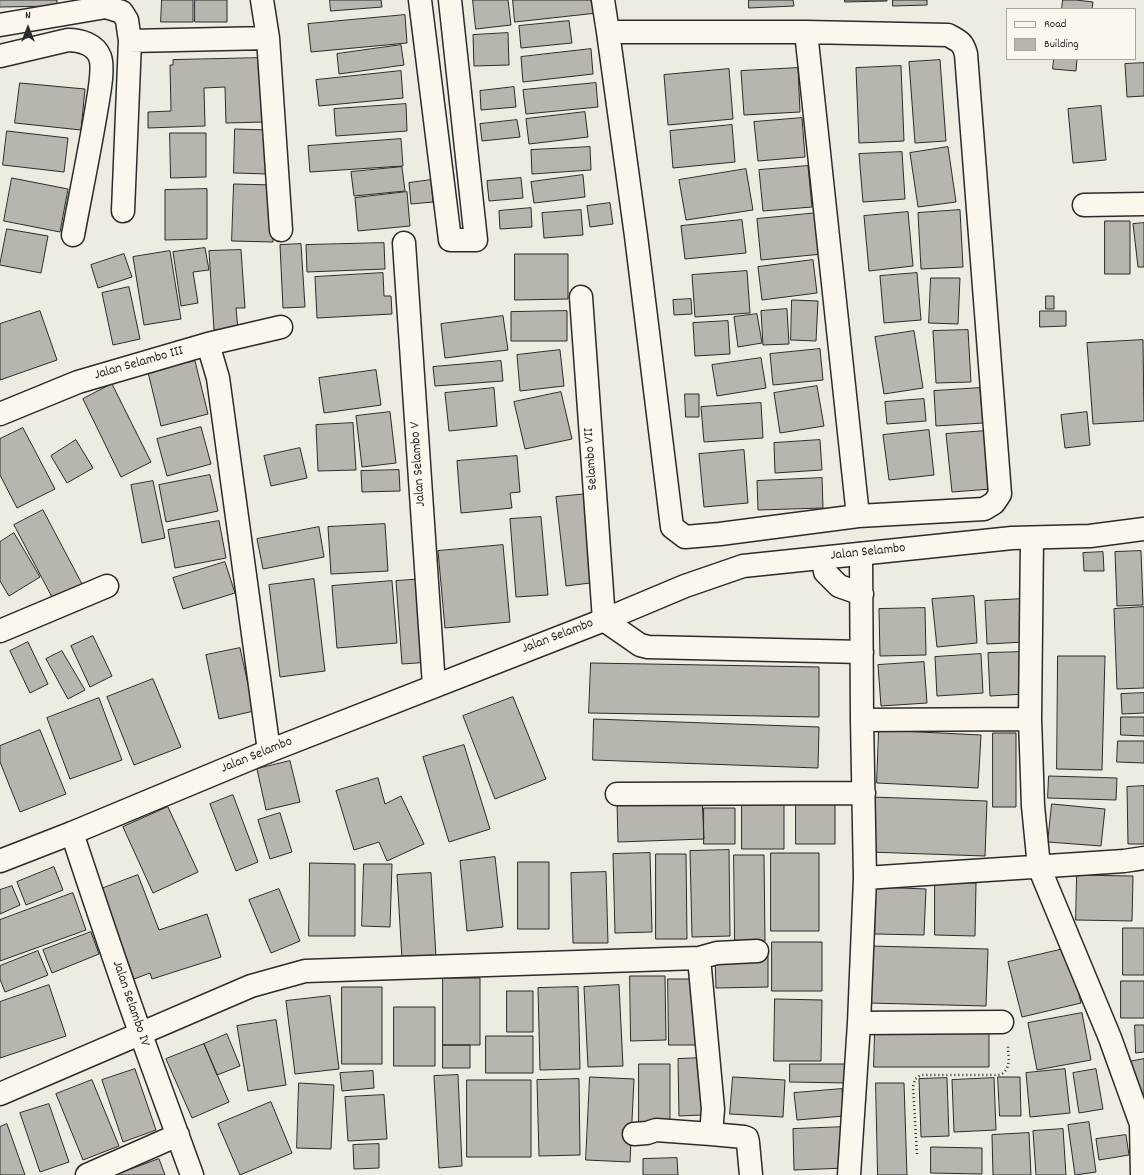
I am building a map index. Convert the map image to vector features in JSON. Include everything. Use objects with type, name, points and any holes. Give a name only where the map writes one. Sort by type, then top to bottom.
[{"type":"street","points":[[262,0],[268,38],[281,230]]},
{"type":"street","points":[[420,0],[450,240],[476,240],[450,0]]},
{"type":"street","points":[[604,0],[608,32],[636,236],[672,527],[685,537],[720,534],[858,516],[984,509],[994,503],[1000,494],[966,54],[964,45],[948,35],[806,32],[608,32]]},
{"type":"street","points":[[0,25],[106,8],[122,12],[128,20],[130,41],[123,211]]},
{"type":"street","points":[[424,32],[453,26]]},
{"type":"street","points":[[806,32],[858,516]]},
{"type":"street","points":[[130,41],[268,38]]},
{"type":"street","points":[[0,56],[68,40],[78,40],[96,49],[101,58],[101,78],[73,235]]},
{"type":"street","points":[[1084,205],[1144,204]]},
{"type":"street","name":"Jalan Selambo V","points":[[404,242],[434,686]]},
{"type":"street","name":"Selambo VII","points":[[581,298],[604,620]]},
{"type":"street","name":"Jalan Selambo III","points":[[0,414],[78,382],[208,344],[281,327]]},
{"type":"street","points":[[208,344],[218,378],[269,751]]},
{"type":"street","name":"Jalan Selambo","points":[[0,861],[72,833],[269,751],[604,620],[685,586],[743,566],[1012,538],[1090,536],[1144,529]]},
{"type":"street","points":[[1032,538],[1030,719],[1033,806],[1039,867],[1110,1038],[1141,1124],[1142,1175]]},
{"type":"street","points":[[849,1175],[859,1023],[865,878],[861,554]]},
{"type":"street","points":[[823,558],[825,572],[839,586],[862,594]]},
{"type":"street","points":[[0,631],[107,586]]},
{"type":"street","points":[[604,620],[640,645],[648,647],[862,652]]},
{"type":"street","points":[[862,720],[1030,719]]},
{"type":"street","points":[[617,794],[864,793]]},
{"type":"street","name":"Jalan Selambo IV","points":[[72,833],[140,1033],[192,1175]]},
{"type":"street","points":[[865,878],[1124,862],[1144,858]]},
{"type":"street","points":[[0,1094],[251,986],[305,971],[699,958],[717,953],[758,951]]},
{"type":"street","points":[[699,958],[713,1109],[711,1134]]},
{"type":"street","points":[[859,1023],[1002,1022]]},
{"type":"street","points":[[634,1134],[647,1133],[656,1130],[747,1138],[751,1175]]},
{"type":"street","points":[[86,1175],[178,1135]]},
{"type":"path","points":[[917,1154],[913,1087],[915,1079],[921,1074],[1000,1074],[1005,1072],[1008,1066],[1007,1026],[1005,1022],[1002,1022]]},
{"type":"building","points":[[0,0],[57,0],[57,6],[0,7]]},
{"type":"building","points":[[162,0],[193,0],[193,22],[161,22]]},
{"type":"building","points":[[195,0],[227,0],[227,22],[195,22]]},
{"type":"building","points":[[330,0],[381,0],[382,7],[331,11]]},
{"type":"building","points":[[473,0],[508,0],[511,25],[476,29]]},
{"type":"building","points":[[513,0],[595,0],[597,13],[515,22]]},
{"type":"building","points":[[749,0],[793,0],[794,6],[749,8]]},
{"type":"building","points":[[845,0],[887,0],[887,1],[845,2]]},
{"type":"building","points":[[893,0],[927,0],[927,5],[893,6]]},
{"type":"building","points":[[1063,0],[1093,2],[1092,8],[1062,8]]},
{"type":"building","points":[[405,15],[407,43],[311,52],[308,24]]},
{"type":"building","points":[[569,21],[572,43],[521,48],[519,26]]},
{"type":"building","points":[[508,33],[509,65],[474,66],[473,35]]},
{"type":"building","points":[[401,45],[404,65],[339,74],[337,54]]},
{"type":"building","points":[[591,49],[593,74],[523,82],[521,57]]},
{"type":"building","points":[[262,58],[264,122],[226,123],[225,87],[204,88],[205,126],[148,128],[148,112],[171,111],[170,65],[173,65],[173,60]]},
{"type":"building","points":[[940,60],[946,141],[915,143],[909,62]]},
{"type":"building","points":[[1054,60],[1077,60],[1076,71],[1053,69]]},
{"type":"building","points":[[1144,63],[1144,96],[1127,97],[1125,64]]},
{"type":"building","points":[[901,66],[904,141],[859,143],[856,68]]},
{"type":"building","points":[[798,68],[800,112],[744,115],[741,71]]},
{"type":"building","points":[[729,69],[733,119],[668,125],[664,75]]},
{"type":"building","points":[[401,71],[403,98],[319,106],[316,80]]},
{"type":"building","points":[[20,83],[85,89],[81,130],[15,123]]},
{"type":"building","points":[[596,83],[598,107],[526,114],[523,90]]},
{"type":"building","points":[[514,87],[516,107],[481,110],[480,91]]},
{"type":"building","points":[[406,104],[407,131],[336,136],[334,109]]},
{"type":"building","points":[[1101,106],[1106,160],[1073,163],[1068,109]]},
{"type":"building","points":[[585,112],[588,137],[529,144],[526,119]]},
{"type":"building","points":[[802,118],[805,157],[758,161],[754,122]]},
{"type":"building","points":[[517,120],[520,137],[482,141],[480,124]]},
{"type":"building","points":[[732,125],[735,162],[673,168],[670,131]]},
{"type":"building","points":[[235,129],[270,130],[269,174],[234,173]]},
{"type":"building","points":[[7,131],[68,138],[64,172],[3,165]]},
{"type":"building","points":[[170,133],[206,133],[206,177],[171,178]]},
{"type":"building","points":[[401,139],[403,166],[310,172],[308,146]]},
{"type":"building","points":[[590,147],[591,170],[532,174],[531,150]]},
{"type":"building","points":[[948,147],[956,202],[918,207],[910,153]]},
{"type":"building","points":[[902,152],[905,199],[863,202],[859,154]]},
{"type":"building","points":[[808,166],[812,207],[763,211],[759,170]]},
{"type":"building","points":[[402,167],[405,191],[354,196],[351,172]]},
{"type":"building","points":[[746,169],[753,210],[686,220],[679,180]]},
{"type":"building","points":[[583,175],[585,197],[534,203],[531,182]]},
{"type":"building","points":[[12,178],[68,189],[60,232],[4,221]]},
{"type":"building","points":[[521,178],[523,198],[489,201],[487,181]]},
{"type":"building","points":[[431,180],[433,202],[411,204],[409,183]]},
{"type":"building","points":[[234,184],[274,185],[273,242],[232,241]]},
{"type":"building","points":[[207,189],[207,239],[165,240],[165,190]]},
{"type":"building","points":[[407,192],[410,226],[358,231],[355,198]]},
{"type":"building","points":[[610,203],[613,224],[590,227],[587,206]]},
{"type":"building","points":[[531,208],[532,227],[500,229],[499,211]]},
{"type":"building","points":[[581,210],[583,235],[544,238],[542,213]]},
{"type":"building","points":[[960,210],[963,267],[921,269],[918,213]]},
{"type":"building","points":[[908,212],[913,266],[869,271],[864,216]]},
{"type":"building","points":[[818,213],[822,254],[761,260],[757,219]]},
{"type":"building","points":[[742,220],[746,253],[685,259],[681,226]]},
{"type":"building","points":[[1105,221],[1130,221],[1130,274],[1105,274]]},
{"type":"building","points":[[1144,223],[1144,267],[1138,267],[1133,224]]},
{"type":"building","points":[[7,229],[48,236],[41,273],[0,265]]},
{"type":"building","points":[[384,243],[385,269],[307,272],[306,245]]},
{"type":"building","points":[[301,244],[305,307],[283,308],[280,245]]},
{"type":"building","points":[[205,248],[209,270],[193,272],[198,303],[181,306],[173,252]]},
{"type":"building","points":[[241,250],[245,308],[236,308],[238,329],[214,330],[209,251]]},
{"type":"building","points":[[170,251],[181,319],[144,325],[133,257]]},
{"type":"building","points":[[124,254],[132,277],[98,288],[91,265]]},
{"type":"building","points":[[515,254],[568,254],[568,299],[515,300]]},
{"type":"building","points":[[813,260],[817,293],[762,300],[758,267]]},
{"type":"building","points":[[747,271],[750,313],[695,317],[692,275]]},
{"type":"building","points":[[383,273],[384,296],[391,296],[392,314],[317,318],[315,277]]},
{"type":"building","points":[[917,273],[921,320],[884,323],[880,276]]},
{"type":"building","points":[[931,278],[960,278],[958,324],[929,323]]},
{"type":"building","points":[[129,287],[140,339],[113,345],[102,293]]},
{"type":"building","points":[[1046,296],[1054,296],[1054,309],[1046,309]]},
{"type":"building","points":[[691,299],[692,314],[674,315],[673,300]]},
{"type":"building","points":[[792,300],[818,301],[816,341],[791,340]]},
{"type":"building","points":[[787,309],[789,344],[763,345],[761,311]]},
{"type":"building","points":[[40,311],[57,360],[0,380],[0,324]]},
{"type":"building","points":[[567,311],[567,341],[511,341],[511,312]]},
{"type":"building","points":[[1040,311],[1066,311],[1066,326],[1040,327]]},
{"type":"building","points":[[757,314],[762,343],[738,347],[734,317]]},
{"type":"building","points":[[503,316],[508,350],[445,358],[441,324]]},
{"type":"building","points":[[728,321],[730,354],[695,356],[693,323]]},
{"type":"building","points":[[968,330],[971,382],[936,383],[933,331]]},
{"type":"building","points":[[914,331],[923,388],[884,394],[875,337]]},
{"type":"building","points":[[1143,340],[1144,421],[1093,424],[1087,343]]},
{"type":"building","points":[[820,349],[823,380],[773,385],[770,354]]},
{"type":"building","points":[[560,350],[564,386],[520,391],[517,355]]},
{"type":"building","points":[[761,358],[766,388],[717,396],[712,365]]},
{"type":"building","points":[[195,361],[208,414],[161,426],[148,372]]},
{"type":"building","points":[[501,361],[503,381],[435,386],[433,367]]},
{"type":"building","points":[[376,370],[381,405],[324,413],[319,378]]},
{"type":"building","points":[[112,384],[151,462],[121,477],[83,399]]},
{"type":"building","points":[[817,386],[824,426],[780,433],[774,393]]},
{"type":"building","points":[[494,388],[497,426],[449,431],[445,393]]},
{"type":"building","points":[[980,388],[983,423],[936,426],[934,391]]},
{"type":"building","points":[[561,392],[572,439],[525,449],[514,402]]},
{"type":"building","points":[[685,394],[699,394],[699,417],[686,417]]},
{"type":"building","points":[[924,399],[926,421],[887,424],[885,402]]},
{"type":"building","points":[[761,403],[763,438],[704,442],[701,407]]},
{"type":"building","points":[[390,412],[396,463],[362,467],[356,416]]},
{"type":"building","points":[[1087,412],[1090,445],[1065,448],[1061,415]]},
{"type":"building","points":[[353,423],[356,470],[318,471],[316,425]]},
{"type":"building","points":[[201,427],[211,464],[167,476],[157,439]]},
{"type":"building","points":[[23,428],[55,489],[17,508],[0,475],[0,439]]},
{"type":"building","points":[[929,430],[934,475],[889,480],[883,435]]},
{"type":"building","points":[[986,431],[991,489],[952,492],[946,434]]},
{"type":"building","points":[[76,440],[93,468],[67,483],[51,456]]},
{"type":"building","points":[[820,440],[822,470],[775,473],[774,443]]},
{"type":"building","points":[[300,448],[307,478],[271,486],[264,456]]},
{"type":"building","points":[[744,450],[748,503],[704,507],[699,454]]},
{"type":"building","points":[[517,456],[520,492],[510,493],[512,508],[461,513],[457,461]]},
{"type":"building","points":[[399,470],[400,491],[362,492],[361,471]]},
{"type":"building","points":[[210,475],[218,511],[166,522],[159,485]]},
{"type":"building","points":[[822,478],[823,508],[758,510],[757,481]]},
{"type":"building","points":[[153,481],[165,538],[142,543],[131,485]]},
{"type":"building","points":[[588,494],[598,582],[566,586],[556,497]]},
{"type":"building","points":[[43,510],[82,584],[53,599],[14,525]]},
{"type":"building","points":[[541,517],[548,595],[516,597],[510,519]]},
{"type":"building","points":[[219,521],[226,558],[175,568],[168,530]]},
{"type":"building","points":[[385,524],[388,571],[331,574],[328,527]]},
{"type":"building","points":[[319,527],[324,557],[263,569],[257,539]]},
{"type":"building","points":[[14,533],[40,577],[9,596],[0,581],[0,542]]},
{"type":"building","points":[[503,545],[510,622],[445,628],[438,551]]},
{"type":"building","points":[[1141,551],[1143,605],[1117,606],[1115,552]]},
{"type":"building","points":[[1103,552],[1104,571],[1084,571],[1083,553]]},
{"type":"building","points":[[225,562],[235,593],[183,609],[173,578]]},
{"type":"building","points":[[314,579],[325,671],[280,677],[269,585]]},
{"type":"building","points":[[425,579],[431,662],[402,664],[396,581]]},
{"type":"building","points":[[392,581],[397,643],[337,648],[332,586]]},
{"type":"building","points":[[974,596],[977,643],[937,647],[932,599]]},
{"type":"building","points":[[1023,599],[1025,642],[987,644],[985,601]]},
{"type":"building","points":[[1144,607],[1144,688],[1117,689],[1114,609]]},
{"type":"building","points":[[925,608],[926,655],[880,656],[879,609]]},
{"type":"building","points":[[93,636],[112,676],[90,687],[71,646]]},
{"type":"building","points":[[28,642],[48,684],[30,693],[10,651]]},
{"type":"building","points":[[240,648],[254,711],[219,719],[206,655]]},
{"type":"building","points":[[62,651],[85,690],[68,699],[46,659]]},
{"type":"building","points":[[1023,652],[1025,694],[990,696],[988,653]]},
{"type":"building","points":[[981,654],[983,693],[937,696],[935,657]]},
{"type":"building","points":[[1058,656],[1105,656],[1102,770],[1057,769]]},
{"type":"building","points":[[924,662],[927,703],[881,706],[878,665]]},
{"type":"building","points":[[591,663],[819,667],[819,717],[589,713]]},
{"type":"building","points":[[153,679],[181,747],[134,765],[107,697]]},
{"type":"building","points":[[1144,693],[1144,713],[1122,714],[1121,694]]},
{"type":"building","points":[[513,697],[546,779],[495,799],[463,716]]},
{"type":"building","points":[[99,698],[122,760],[70,779],[47,718]]},
{"type":"building","points":[[1121,717],[1144,717],[1144,736],[1121,735]]},
{"type":"building","points":[[594,719],[819,727],[818,768],[593,760]]},
{"type":"building","points":[[40,730],[66,794],[20,812],[0,762],[0,746]]},
{"type":"building","points":[[879,730],[981,735],[978,788],[877,783]]},
{"type":"building","points":[[993,733],[1016,733],[1016,807],[993,807]]},
{"type":"building","points":[[1118,741],[1144,741],[1144,763],[1117,762]]},
{"type":"building","points":[[464,745],[490,829],[449,842],[423,757]]},
{"type":"building","points":[[290,761],[300,802],[266,810],[257,769]]},
{"type":"building","points":[[1049,776],[1117,778],[1116,800],[1048,798]]},
{"type":"building","points":[[378,778],[385,804],[401,796],[424,844],[387,861],[379,842],[354,850],[336,791]]},
{"type":"building","points":[[1144,786],[1144,844],[1128,844],[1127,787]]},
{"type":"building","points":[[233,795],[258,862],[236,871],[210,804]]},
{"type":"building","points":[[871,797],[987,801],[985,856],[869,852]]},
{"type":"building","points":[[702,798],[704,839],[618,842],[617,801]]},
{"type":"building","points":[[796,803],[835,803],[835,844],[796,844]]},
{"type":"building","points":[[742,804],[784,804],[784,849],[742,849]]},
{"type":"building","points":[[1052,804],[1105,809],[1101,846],[1048,842]]},
{"type":"building","points":[[168,807],[198,872],[153,893],[123,827]]},
{"type":"building","points":[[704,808],[735,808],[735,844],[704,844]]},
{"type":"building","points":[[280,813],[292,852],[270,859],[258,820]]},
{"type":"building","points":[[729,850],[730,936],[692,937],[690,851]]},
{"type":"building","points":[[650,853],[652,932],[615,933],[613,854]]},
{"type":"building","points":[[771,853],[819,853],[819,931],[771,931]]},
{"type":"building","points":[[656,854],[686,854],[687,939],[656,939]]},
{"type":"building","points":[[734,855],[764,855],[765,941],[735,941]]},
{"type":"building","points":[[495,857],[503,927],[467,931],[460,861]]},
{"type":"building","points":[[518,862],[549,862],[549,929],[518,929]]},
{"type":"building","points":[[310,863],[355,864],[355,936],[309,936]]},
{"type":"building","points":[[364,864],[392,864],[390,927],[362,926]]},
{"type":"building","points":[[54,867],[63,890],[26,905],[17,882]]},
{"type":"building","points":[[606,872],[608,943],[573,943],[571,873]]},
{"type":"building","points":[[431,873],[436,957],[402,959],[397,875]]},
{"type":"building","points":[[138,875],[159,930],[207,914],[221,957],[152,979],[150,973],[134,979],[101,889]]},
{"type":"building","points":[[1077,875],[1133,876],[1132,921],[1076,920]]},
{"type":"building","points":[[935,882],[976,883],[975,936],[935,935]]},
{"type":"building","points":[[12,886],[20,905],[0,914],[0,890]]},
{"type":"building","points":[[876,887],[926,889],[924,935],[875,934]]},
{"type":"building","points":[[279,889],[300,941],[271,953],[249,900]]},
{"type":"building","points":[[73,893],[86,930],[0,961],[0,920]]},
{"type":"building","points":[[1123,928],[1144,928],[1144,975],[1123,975]]},
{"type":"building","points":[[91,932],[99,954],[52,973],[43,950]]},
{"type":"building","points":[[772,942],[822,942],[822,991],[772,991]]},
{"type":"building","points":[[870,946],[988,949],[986,1006],[868,1003]]},
{"type":"building","points":[[1068,948],[1081,1003],[1022,1017],[1008,962]]},
{"type":"building","points":[[38,951],[48,975],[5,992],[0,979],[0,966]]},
{"type":"building","points":[[768,956],[768,987],[716,988],[715,957]]},
{"type":"building","points":[[630,976],[665,976],[666,1040],[631,1041]]},
{"type":"building","points":[[443,978],[480,978],[480,1045],[443,1045]]},
{"type":"building","points":[[668,979],[698,979],[698,1045],[669,1045]]},
{"type":"building","points":[[1121,981],[1144,981],[1144,1018],[1121,1018]]},
{"type":"building","points":[[49,985],[66,1036],[0,1058],[0,1002]]},
{"type":"building","points":[[619,985],[623,1066],[588,1067],[584,987]]},
{"type":"building","points":[[342,987],[382,987],[382,1064],[342,1064]]},
{"type":"building","points":[[578,987],[580,1069],[540,1070],[538,988]]},
{"type":"building","points":[[507,991],[533,991],[533,1032],[507,1032]]},
{"type":"building","points":[[330,996],[339,1069],[295,1074],[286,1001]]},
{"type":"building","points":[[775,999],[822,1000],[821,1061],[774,1061]]},
{"type":"building","points":[[394,1007],[435,1007],[435,1066],[394,1066]]},
{"type":"building","points":[[1082,1013],[1091,1060],[1037,1070],[1028,1023]]},
{"type":"building","points":[[276,1020],[286,1085],[248,1091],[237,1026]]},
{"type":"building","points":[[1135,1025],[1144,1025],[1144,1052],[1136,1053]]},
{"type":"building","points":[[875,1031],[989,1032],[989,1067],[874,1067]]},
{"type":"building","points":[[227,1034],[240,1066],[217,1075],[204,1044]]},
{"type":"building","points":[[486,1036],[533,1036],[533,1073],[486,1073]]},
{"type":"building","points":[[204,1044],[229,1102],[192,1118],[166,1059]]},
{"type":"building","points":[[443,1045],[470,1045],[470,1068],[443,1068]]},
{"type":"building","points":[[701,1058],[702,1115],[679,1116],[678,1059]]},
{"type":"building","points":[[1144,1059],[1144,1094],[1134,1095],[1128,1062]]},
{"type":"building","points":[[639,1064],[670,1064],[670,1124],[639,1124]]},
{"type":"building","points":[[790,1064],[848,1064],[848,1083],[790,1082]]},
{"type":"building","points":[[135,1069],[156,1130],[123,1142],[102,1080]]},
{"type":"building","points":[[1065,1069],[1070,1113],[1030,1117],[1026,1073]]},
{"type":"building","points":[[1096,1069],[1103,1109],[1079,1113],[1073,1073]]},
{"type":"building","points":[[373,1071],[374,1088],[342,1091],[340,1073]]},
{"type":"building","points":[[458,1075],[462,1166],[439,1168],[434,1076]]},
{"type":"building","points":[[590,1077],[634,1079],[630,1162],[586,1160]]},
{"type":"building","points":[[733,1077],[785,1080],[783,1117],[730,1114]]},
{"type":"building","points":[[998,1077],[1020,1077],[1021,1116],[1000,1116]]},
{"type":"building","points":[[947,1078],[949,1136],[921,1137],[919,1079]]},
{"type":"building","points":[[994,1078],[996,1130],[954,1132],[952,1080]]},
{"type":"building","points":[[579,1079],[580,1155],[539,1156],[537,1080]]},
{"type":"building","points":[[92,1080],[119,1146],[83,1160],[56,1094]]},
{"type":"building","points":[[467,1080],[531,1080],[531,1157],[467,1157]]},
{"type":"building","points":[[299,1083],[334,1085],[331,1149],[297,1148]]},
{"type":"building","points":[[876,1083],[904,1083],[907,1175],[878,1175]]},
{"type":"building","points":[[842,1089],[844,1116],[797,1120],[794,1093]]},
{"type":"building","points":[[384,1095],[387,1139],[348,1141],[345,1097]]},
{"type":"building","points":[[271,1102],[292,1153],[240,1175],[218,1124]]},
{"type":"building","points":[[49,1104],[69,1162],[40,1172],[20,1113]]},
{"type":"building","points":[[1089,1122],[1096,1172],[1075,1175],[1068,1125]]},
{"type":"building","points":[[7,1124],[25,1175],[0,1175],[0,1127]]},
{"type":"building","points":[[845,1127],[846,1168],[794,1170],[793,1129]]},
{"type":"building","points":[[1063,1129],[1066,1175],[1036,1175],[1033,1131]]},
{"type":"building","points":[[1029,1133],[1031,1175],[993,1175],[992,1135]]},
{"type":"building","points":[[1126,1135],[1129,1155],[1099,1160],[1096,1139]]},
{"type":"building","points":[[379,1144],[379,1168],[354,1169],[353,1145]]},
{"type":"building","points":[[931,1147],[982,1148],[982,1174],[931,1173]]},
{"type":"building","points":[[677,1158],[678,1175],[643,1175],[643,1159]]},
{"type":"building","points":[[159,1159],[165,1175],[115,1175]]}]
